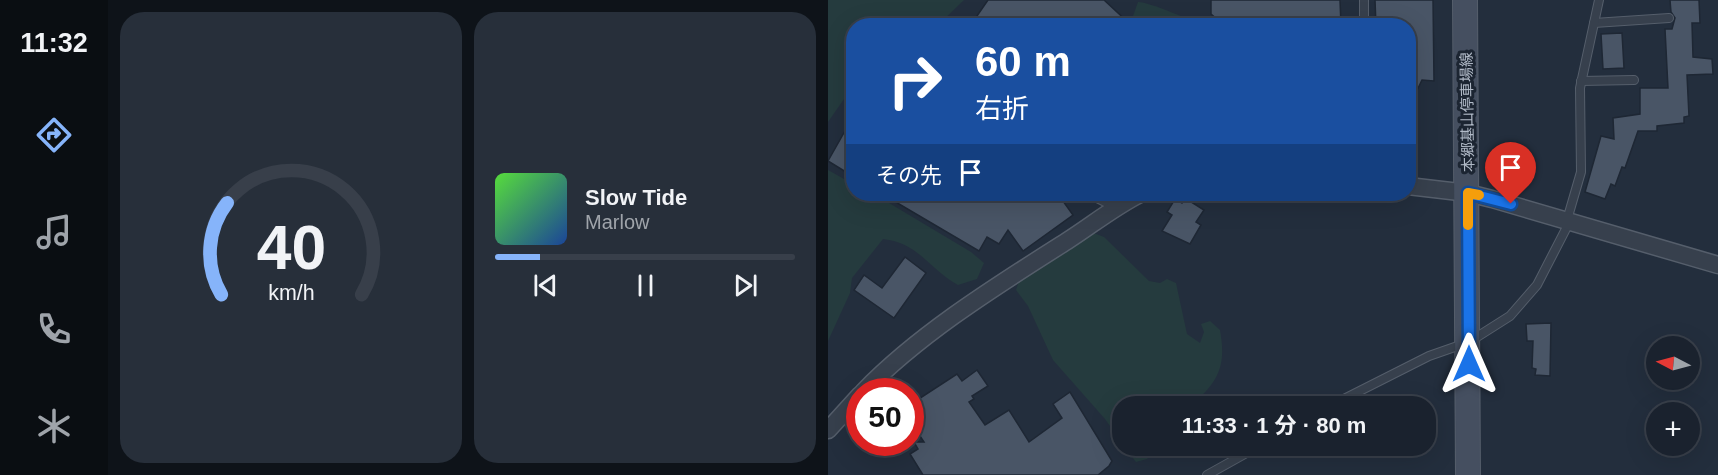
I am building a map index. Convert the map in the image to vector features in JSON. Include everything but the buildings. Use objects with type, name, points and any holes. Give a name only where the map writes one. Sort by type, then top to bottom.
[{"type":"main road","name":"本郷基山停車場線","points":[[1465,0],[1469,342],[1468,475]]},
{"type":"street","points":[[1416,187],[1468,193],[1718,265]]},
{"type":"street","points":[[876,378],[887,367],[1004,281],[1127,201]]},
{"type":"street","points":[[828,430],[846,410]]},
{"type":"lane","points":[[1364,0],[1364,18]]},
{"type":"lane","points":[[1350,396],[1429,356],[1469,342],[1510,316],[1537,285],[1569,221],[1581,172],[1581,81],[1599,0]]},
{"type":"lane","points":[[1594,23],[1669,18]]},
{"type":"lane","points":[[1581,81],[1634,80]]},
{"type":"lane","points":[[1103,201],[1115,207]]},
{"type":"lane","points":[[1207,475],[1241,456]]},
{"type":"green space","points":[[828,0],[964,0],[945,18],[846,18],[846,96],[828,122]]},
{"type":"green space","points":[[1138,2],[1143,2],[1185,18],[1133,18]]},
{"type":"green space","points":[[828,170],[846,180],[846,201],[886,201],[971,252],[984,263],[977,279],[958,285],[915,251],[895,241],[883,239],[852,278],[850,293],[828,341]]},
{"type":"green space","points":[[1091,232],[1104,237],[1149,281],[1160,283],[1167,279],[1176,283],[1187,334],[1200,343],[1204,332],[1201,324],[1210,321],[1220,330],[1222,354],[1217,376],[1200,396],[1112,396],[1112,429],[1053,360],[1028,306],[1016,290],[1019,281]]},
{"type":"green space","points":[[1132,456],[1150,456],[1147,459],[1136,462]]},
{"type":"slow traffic","points":[[1468,225],[1468,193],[1479,195]]},
{"type":"route","points":[[1469,364],[1468,193],[1511,204]]}]
